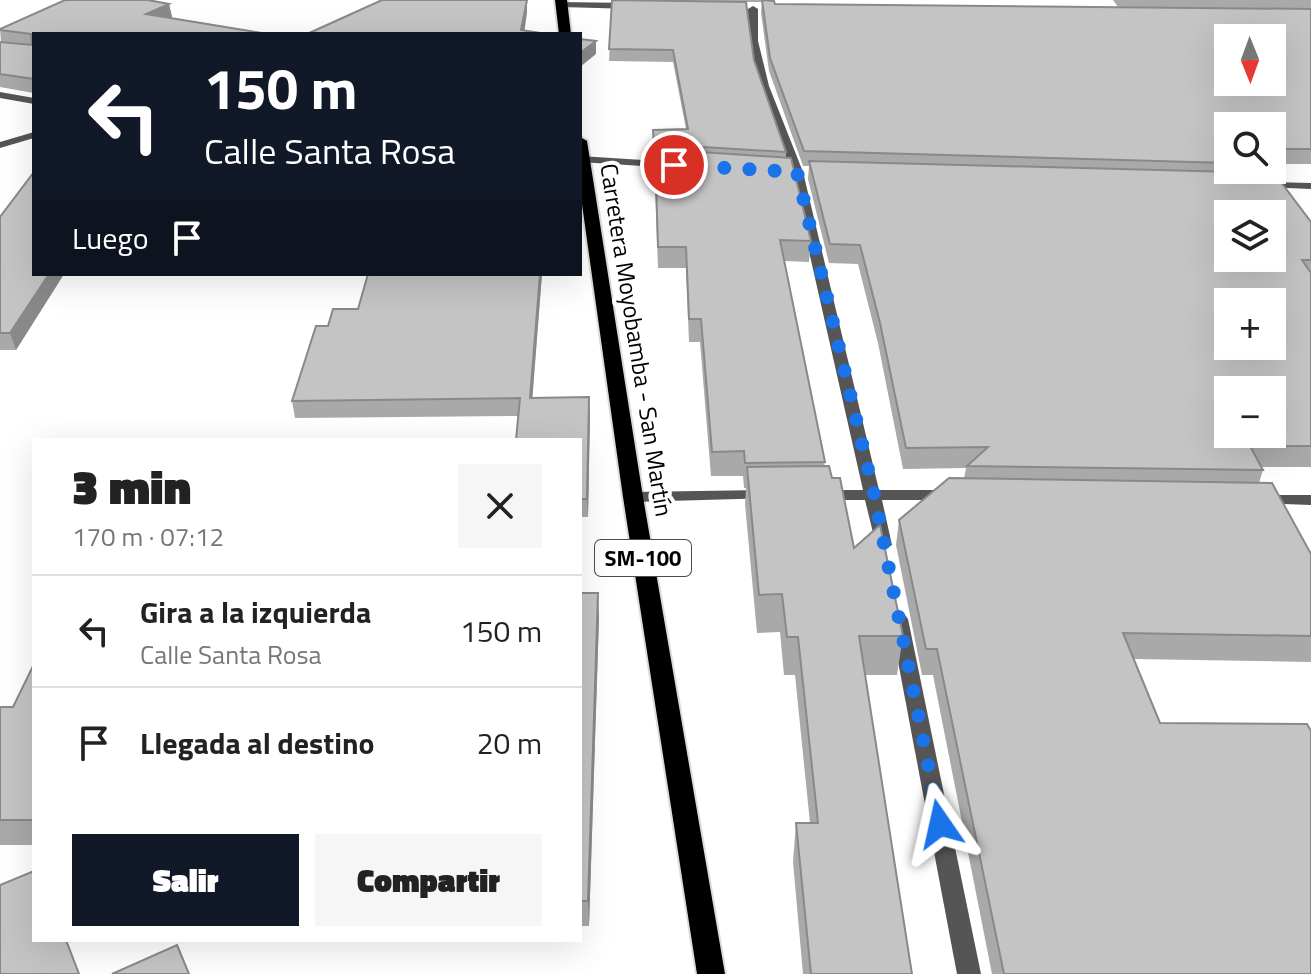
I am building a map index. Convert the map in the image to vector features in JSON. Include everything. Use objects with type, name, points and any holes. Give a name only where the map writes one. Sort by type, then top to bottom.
[{"type":"main road","points":[[561,2],[565,32]]},
{"type":"main road","name":"Carretera Moyobamba - San Martín","points":[[582,160],[633,497],[711,974]]},
{"type":"street","points":[[561,2],[641,6]]},
{"type":"street","points":[[753,9],[753,41],[764,86],[797,171],[886,556]]},
{"type":"street","points":[[0,95],[32,101]]},
{"type":"street","points":[[0,145],[32,136]]},
{"type":"street","points":[[582,153],[690,166]]},
{"type":"street","points":[[1249,184],[1311,186]]},
{"type":"street","points":[[633,497],[968,495]]},
{"type":"street","points":[[1249,499],[1311,500]]},
{"type":"street","points":[[896,602],[969,974]]},
{"type":"building","points":[[65,0],[148,0],[169,4],[146,14],[256,32],[32,32],[32,45],[31,34],[0,29]]},
{"type":"building","points":[[382,0],[527,0],[521,30],[534,32],[311,32]]},
{"type":"building","points":[[612,0],[746,2],[754,60],[786,152],[654,144],[653,130],[688,129],[673,50],[609,49]]},
{"type":"building","points":[[762,0],[774,1],[775,4],[1311,9],[1311,149],[1286,149],[1286,112],[1214,112],[1214,163],[804,151],[770,58]]},
{"type":"building","points":[[582,39],[596,41],[582,52]]},
{"type":"building","points":[[0,42],[32,45],[32,79],[0,74]]},
{"type":"building","points":[[655,149],[791,158],[811,241],[780,240],[825,462],[745,463],[744,451],[712,452],[701,319],[689,319],[686,247],[658,247]]},
{"type":"building","points":[[809,161],[1214,171],[1214,184],[1282,184],[1311,222],[1311,260],[1302,260],[1311,273],[1311,446],[1286,446],[1286,376],[1214,376],[1214,448],[1251,448],[1263,470],[967,466],[988,447],[906,448],[860,245],[830,244]]},
{"type":"building","points":[[32,175],[32,276],[48,276],[10,333],[0,333],[0,217]]},
{"type":"building","points":[[367,276],[540,276],[530,398],[589,397],[587,499],[582,499],[582,438],[516,438],[520,398],[292,401],[316,326],[328,326],[333,309],[358,309]]},
{"type":"building","points":[[829,466],[832,478],[840,478],[854,548],[880,525],[903,636],[859,636],[912,974],[811,974],[796,823],[818,823],[798,637],[787,637],[782,594],[759,595],[747,467]]},
{"type":"building","points":[[949,478],[1272,483],[1311,554],[1311,636],[1123,633],[1160,723],[1307,724],[1311,731],[1311,974],[1004,974],[937,649],[926,649],[899,520]]},
{"type":"building","points":[[582,593],[598,593],[588,901],[582,901]]},
{"type":"building","points":[[32,668],[32,820],[0,820],[0,707],[13,707]]},
{"type":"building","points":[[32,872],[32,942],[67,942],[79,974],[0,974],[0,885]]},
{"type":"building","points":[[177,945],[189,974],[112,974]]},
{"type":"route","points":[[674,165],[797,172],[874,494],[940,824]]}]
